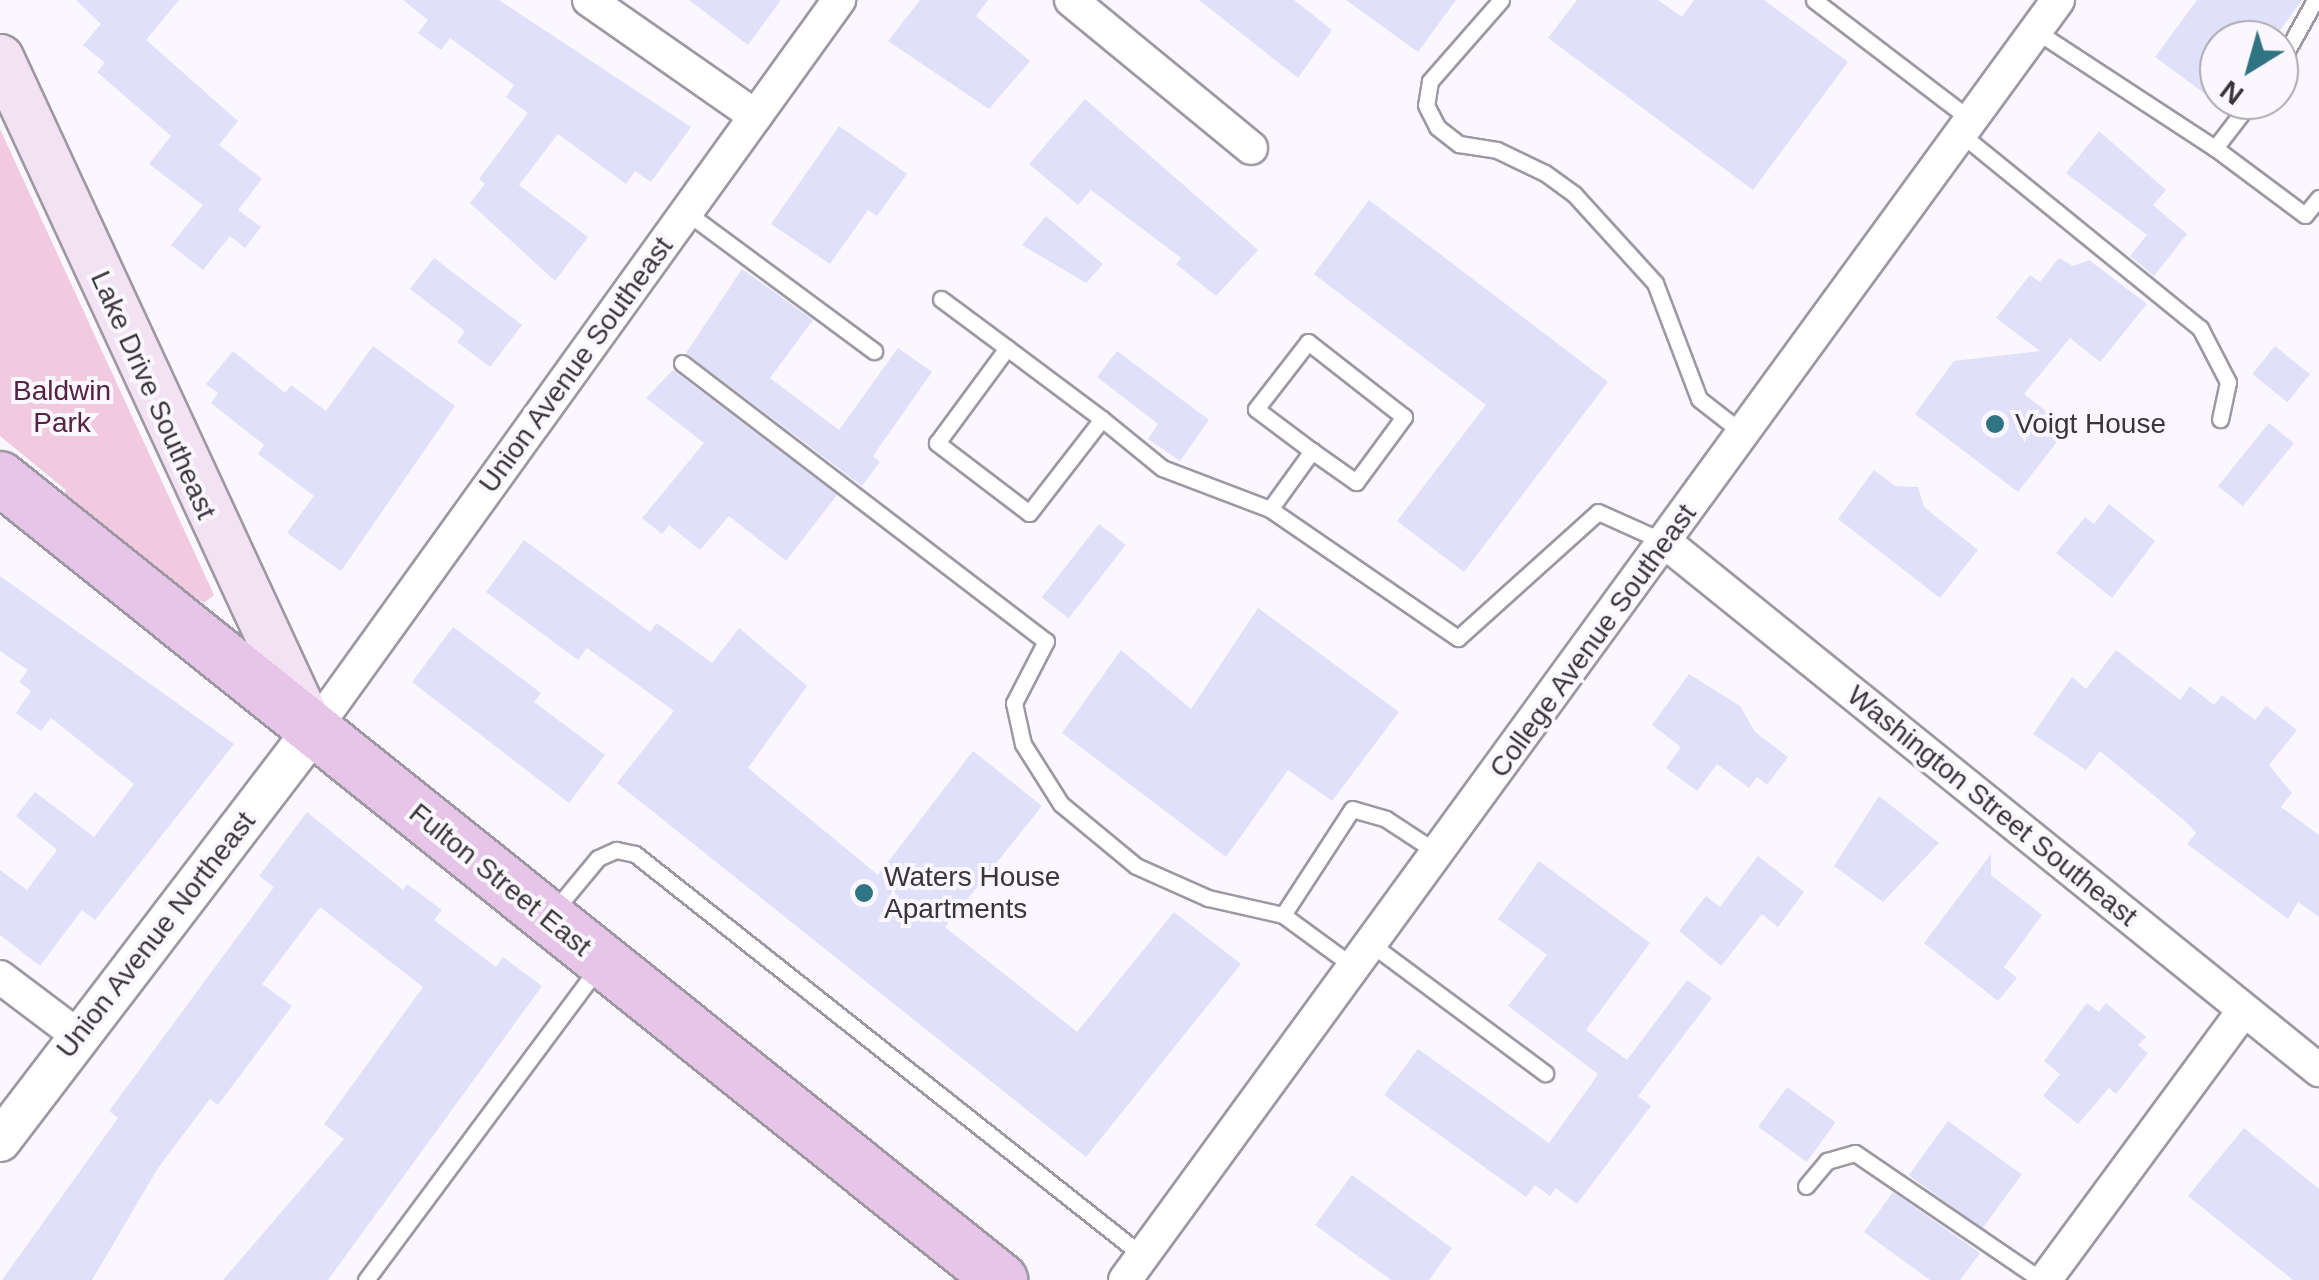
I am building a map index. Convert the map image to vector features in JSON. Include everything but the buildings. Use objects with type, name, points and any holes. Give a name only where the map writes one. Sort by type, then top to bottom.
[{"type":"main road","name":"Lake Drive Southeast","points":[[0,57],[312,730]]},
{"type":"main road","name":"Fulton Street East","points":[[0,478],[1001,1280]]},
{"type":"street","points":[[588,0],[755,116]]},
{"type":"street","name":"Union Avenue Southeast","points":[[312,730],[840,0]]},
{"type":"street","points":[[1070,0],[1251,148]]},
{"type":"street","name":"College Avenue Southeast","points":[[1134,1268],[2058,0]]},
{"type":"street","name":"Washington Street Southeast","points":[[1665,542],[2319,1070]]},
{"type":"street","name":"Union Avenue Northeast","points":[[0,1141],[312,730]]},
{"type":"street","points":[[0,976],[77,1035]]},
{"type":"street","points":[[2043,1280],[2244,1010]]},
{"type":"lane","points":[[1501,0],[1430,80],[1426,105],[1437,127],[1458,144],[1497,150],[1546,173],[1574,194],[1655,283],[1699,399],[1744,434]]},
{"type":"lane","points":[[1814,0],[2200,328],[2228,382],[2220,419]]},
{"type":"lane","points":[[2299,29],[2315,0]]},
{"type":"lane","points":[[2036,31],[2215,148],[2304,215],[2319,198]]},
{"type":"lane","points":[[2215,148],[2237,120]]},
{"type":"lane","points":[[686,212],[874,351]]},
{"type":"lane","points":[[942,299],[1162,468],[1270,509],[1458,638],[1598,512],[1665,542]]},
{"type":"lane","points":[[1308,342],[1404,417],[1356,482],[1312,451],[1256,409],[1308,342]]},
{"type":"lane","points":[[1007,348],[937,443],[1029,514],[1102,419]]},
{"type":"lane","points":[[682,363],[1046,641],[1014,703],[1022,744],[1061,804],[1136,866],[1208,898],[1283,915],[1362,955],[1545,1072]]},
{"type":"lane","points":[[1270,509],[1312,451]]},
{"type":"lane","points":[[1283,915],[1352,809],[1386,819],[1438,852]]},
{"type":"lane","points":[[548,918],[598,858],[616,850],[635,854],[1134,1268]]},
{"type":"lane","points":[[366,1280],[602,962]]},
{"type":"lane","points":[[1806,1186],[1827,1160],[1855,1153],[2043,1280]]},
{"type":"green space","name":"Baldwin Park","points":[[0,129],[214,595],[204,603],[148,570],[60,499],[66,490],[0,436]]},
{"type":"place","name":"Voigt House","points":[[1995,424]]},
{"type":"place","name":"Waters House Apartments","points":[[864,893]]}]
